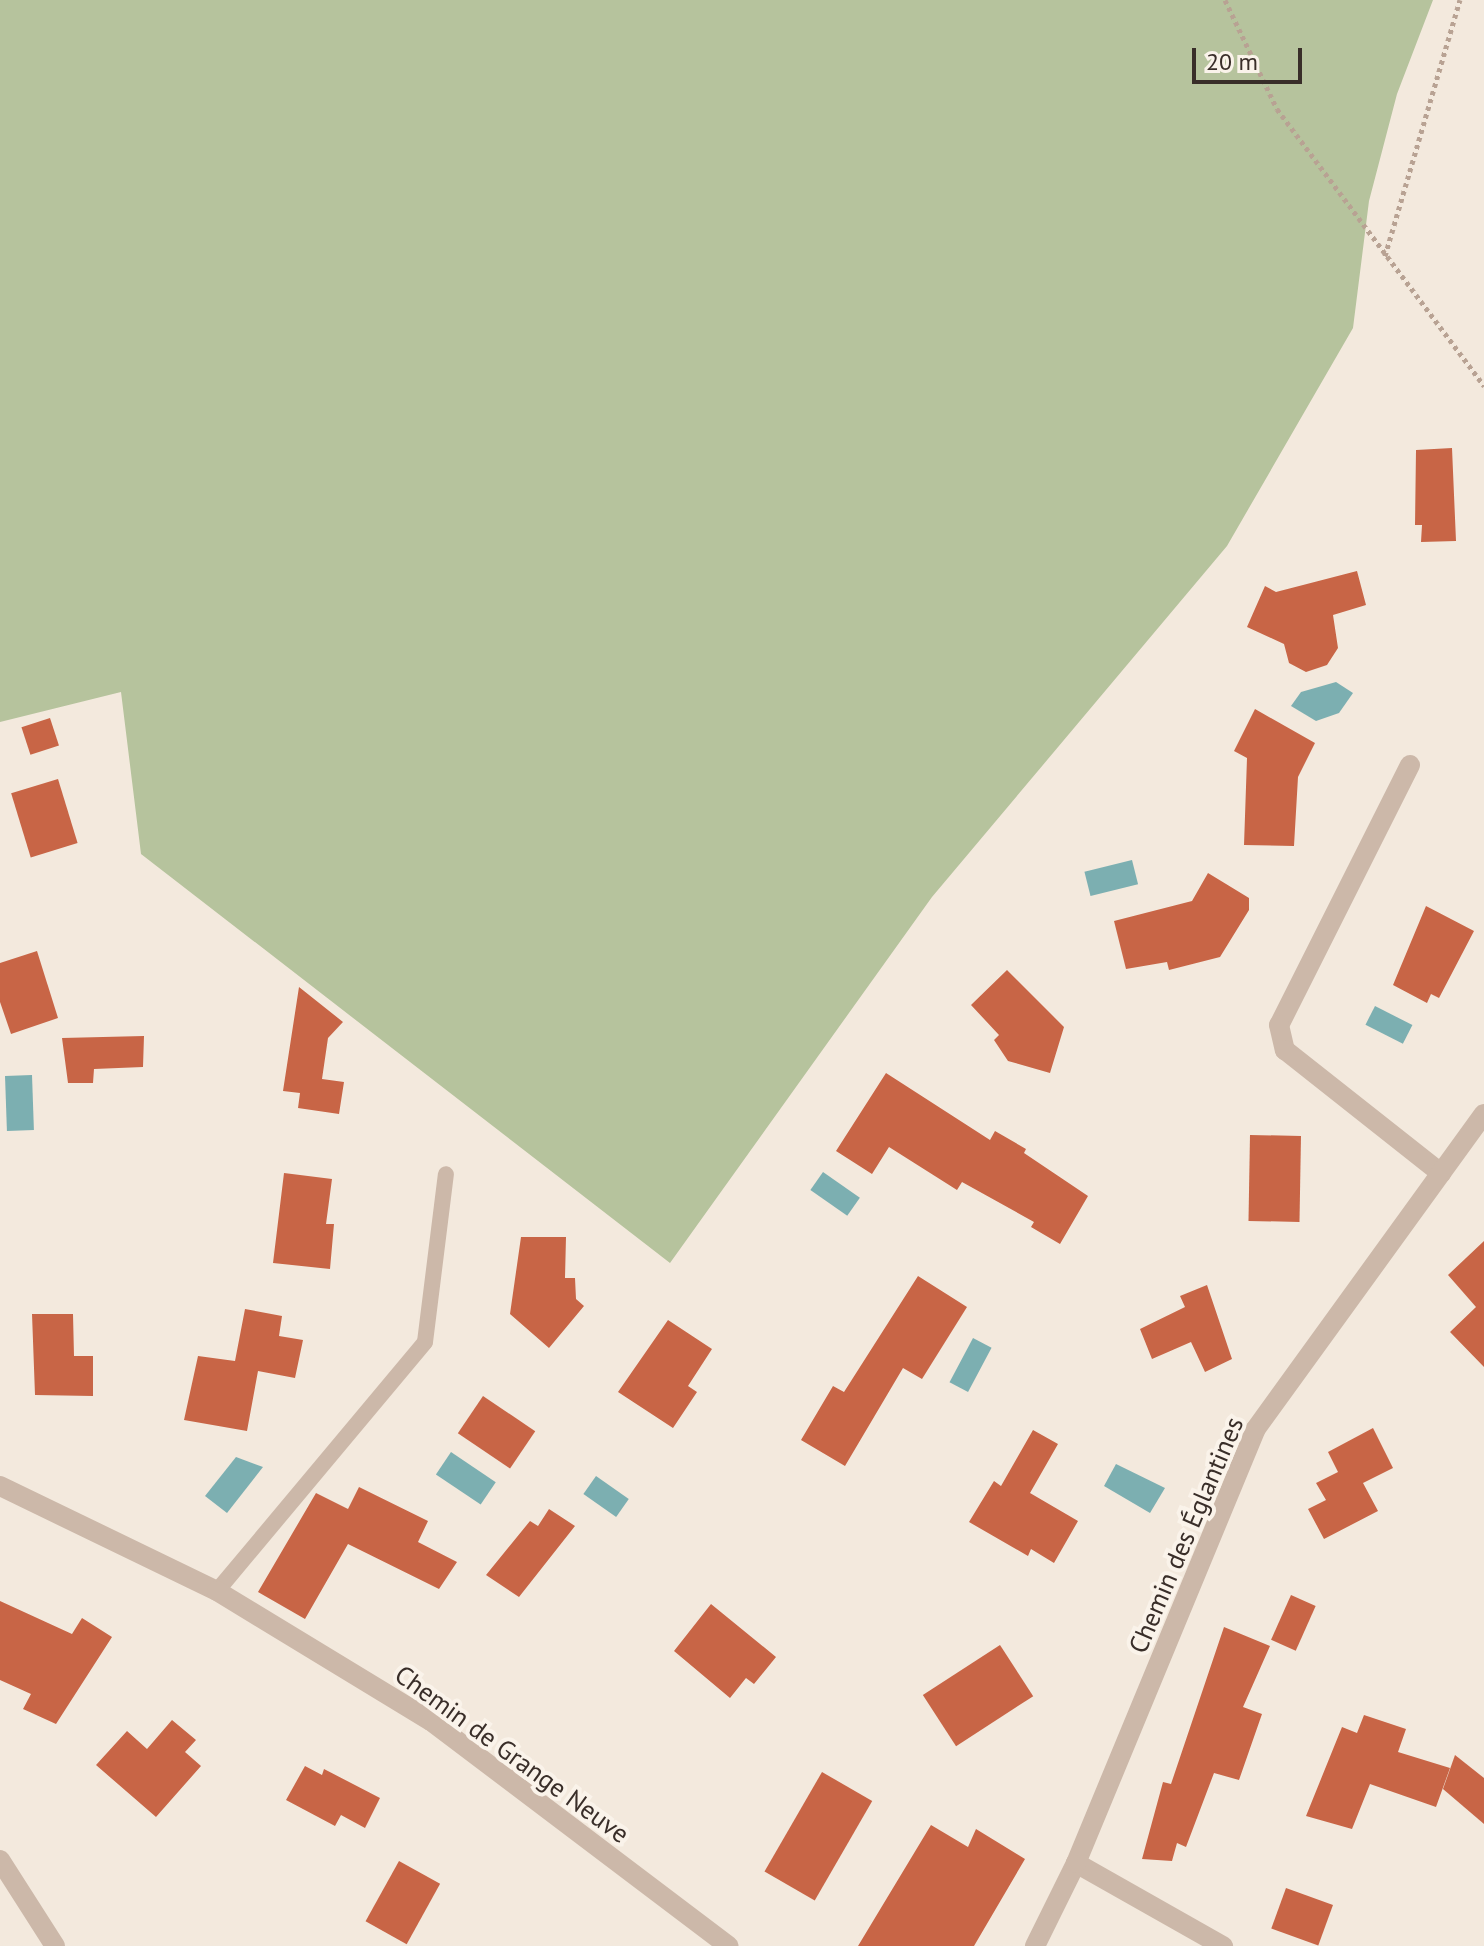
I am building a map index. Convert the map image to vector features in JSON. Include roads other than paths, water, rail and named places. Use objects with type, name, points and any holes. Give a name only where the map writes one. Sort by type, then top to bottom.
[{"type":"street","points":[[1410,765],[1279,1025],[1285,1050],[1441,1173]]},
{"type":"street","name":"Chemin des Églantines","points":[[1035,1946],[1076,1863],[1255,1430],[1484,1114]]},
{"type":"street","name":"Chemin de Grange Neuve","points":[[0,1486],[217,1591],[431,1721],[728,1946]]},
{"type":"street","points":[[0,1860],[55,1946]]},
{"type":"street","points":[[1076,1863],[1223,1946]]},
{"type":"lane","points":[[217,1591],[425,1342],[446,1174]]},
{"type":"water","points":[[1336,682],[1353,693],[1339,713],[1316,721],[1291,706],[1301,692]]},
{"type":"water","points":[[1132,860],[1138,884],[1091,896],[1084,872]]},
{"type":"water","points":[[1375,1006],[1412,1025],[1403,1044],[1365,1025]]},
{"type":"water","points":[[32,1075],[34,1130],[7,1131],[5,1076]]},
{"type":"water","points":[[823,1172],[860,1198],[847,1216],[810,1190]]},
{"type":"water","points":[[973,1338],[992,1348],[968,1392],[950,1382]]},
{"type":"water","points":[[451,1452],[496,1482],[481,1505],[436,1474]]},
{"type":"water","points":[[236,1457],[263,1467],[227,1513],[205,1496]]},
{"type":"water","points":[[1116,1464],[1165,1488],[1150,1513],[1104,1486]]},
{"type":"water","points":[[596,1476],[629,1499],[616,1517],[583,1494]]}]
